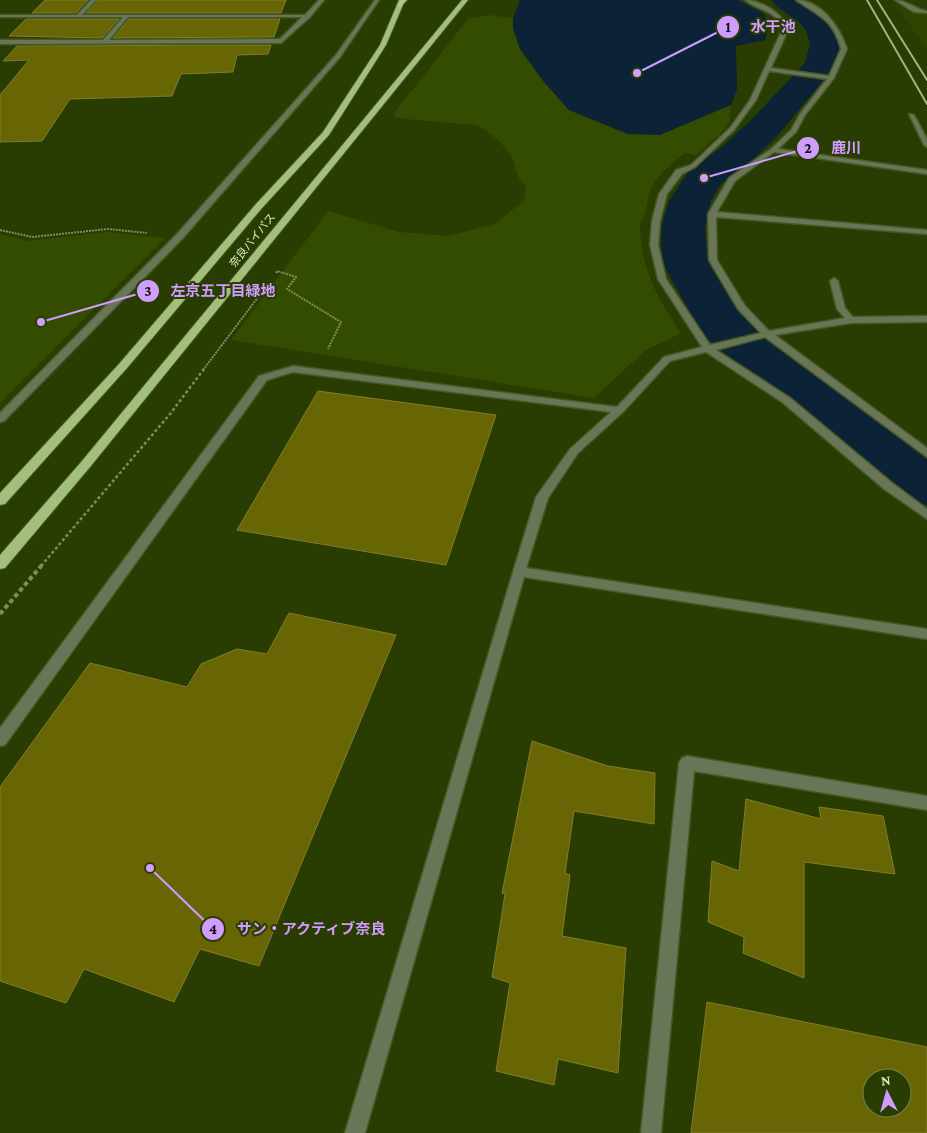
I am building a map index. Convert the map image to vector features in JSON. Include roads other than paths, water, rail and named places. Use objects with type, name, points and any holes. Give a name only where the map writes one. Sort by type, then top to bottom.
[{"type":"highway","name":"奈良バイパス","points":[[0,564],[86,464],[464,0]]},
{"type":"highway","name":"奈良バイパス","points":[[0,501],[123,366],[259,206],[326,133],[383,45],[402,2]]},
{"type":"street","points":[[78,16],[94,0]]},
{"type":"street","points":[[0,42],[281,41],[322,0]]},
{"type":"street","points":[[0,419],[180,236],[338,56],[378,0]]},
{"type":"street","points":[[747,0],[769,8],[779,16],[786,28],[753,100],[732,130],[693,166],[679,172],[663,194],[656,221],[654,245],[662,278],[708,349],[786,400],[888,486],[927,515]]},
{"type":"street","points":[[798,0],[823,15],[837,27],[844,49],[831,78],[802,115],[794,132],[732,180],[712,214],[713,260],[741,307],[767,334],[927,453]]},
{"type":"street","points":[[897,0],[916,12],[927,12]]},
{"type":"street","points":[[0,16],[308,16]]},
{"type":"street","points":[[104,42],[127,16]]},
{"type":"street","points":[[767,69],[831,78]]},
{"type":"street","points":[[911,116],[927,145]]},
{"type":"street","points":[[773,150],[927,172]]},
{"type":"street","points":[[712,214],[927,232]]},
{"type":"street","points":[[834,282],[841,309],[851,320]]},
{"type":"street","points":[[355,1133],[542,497],[574,450],[619,410],[667,358],[767,334],[851,320],[927,319]]},
{"type":"street","points":[[0,740],[263,378],[293,368],[619,410]]},
{"type":"street","points":[[519,572],[927,634]]},
{"type":"street","points":[[651,1133],[687,763],[927,803]]},
{"type":"water","points":[[520,0],[738,0],[763,13],[769,25],[765,40],[736,46],[737,89],[731,105],[660,135],[628,134],[569,110],[544,82],[520,49],[513,28],[513,18]]},
{"type":"waterway","points":[[785,0],[809,16],[820,28],[825,44],[820,65],[766,126],[736,155],[704,178],[690,201],[683,229],[685,262],[720,323],[751,352],[883,449],[927,484]]},
{"type":"railway","points":[[867,0],[927,104]]},
{"type":"railway","points":[[877,0],[927,80]]},
{"type":"place","name":"水干池","points":[[637,73]]},
{"type":"place","name":"鹿川","points":[[704,178]]},
{"type":"place","name":"左京五丁目緑地","points":[[41,322]]},
{"type":"place","name":"サン・アクティブ奈良","points":[[150,868]]}]
